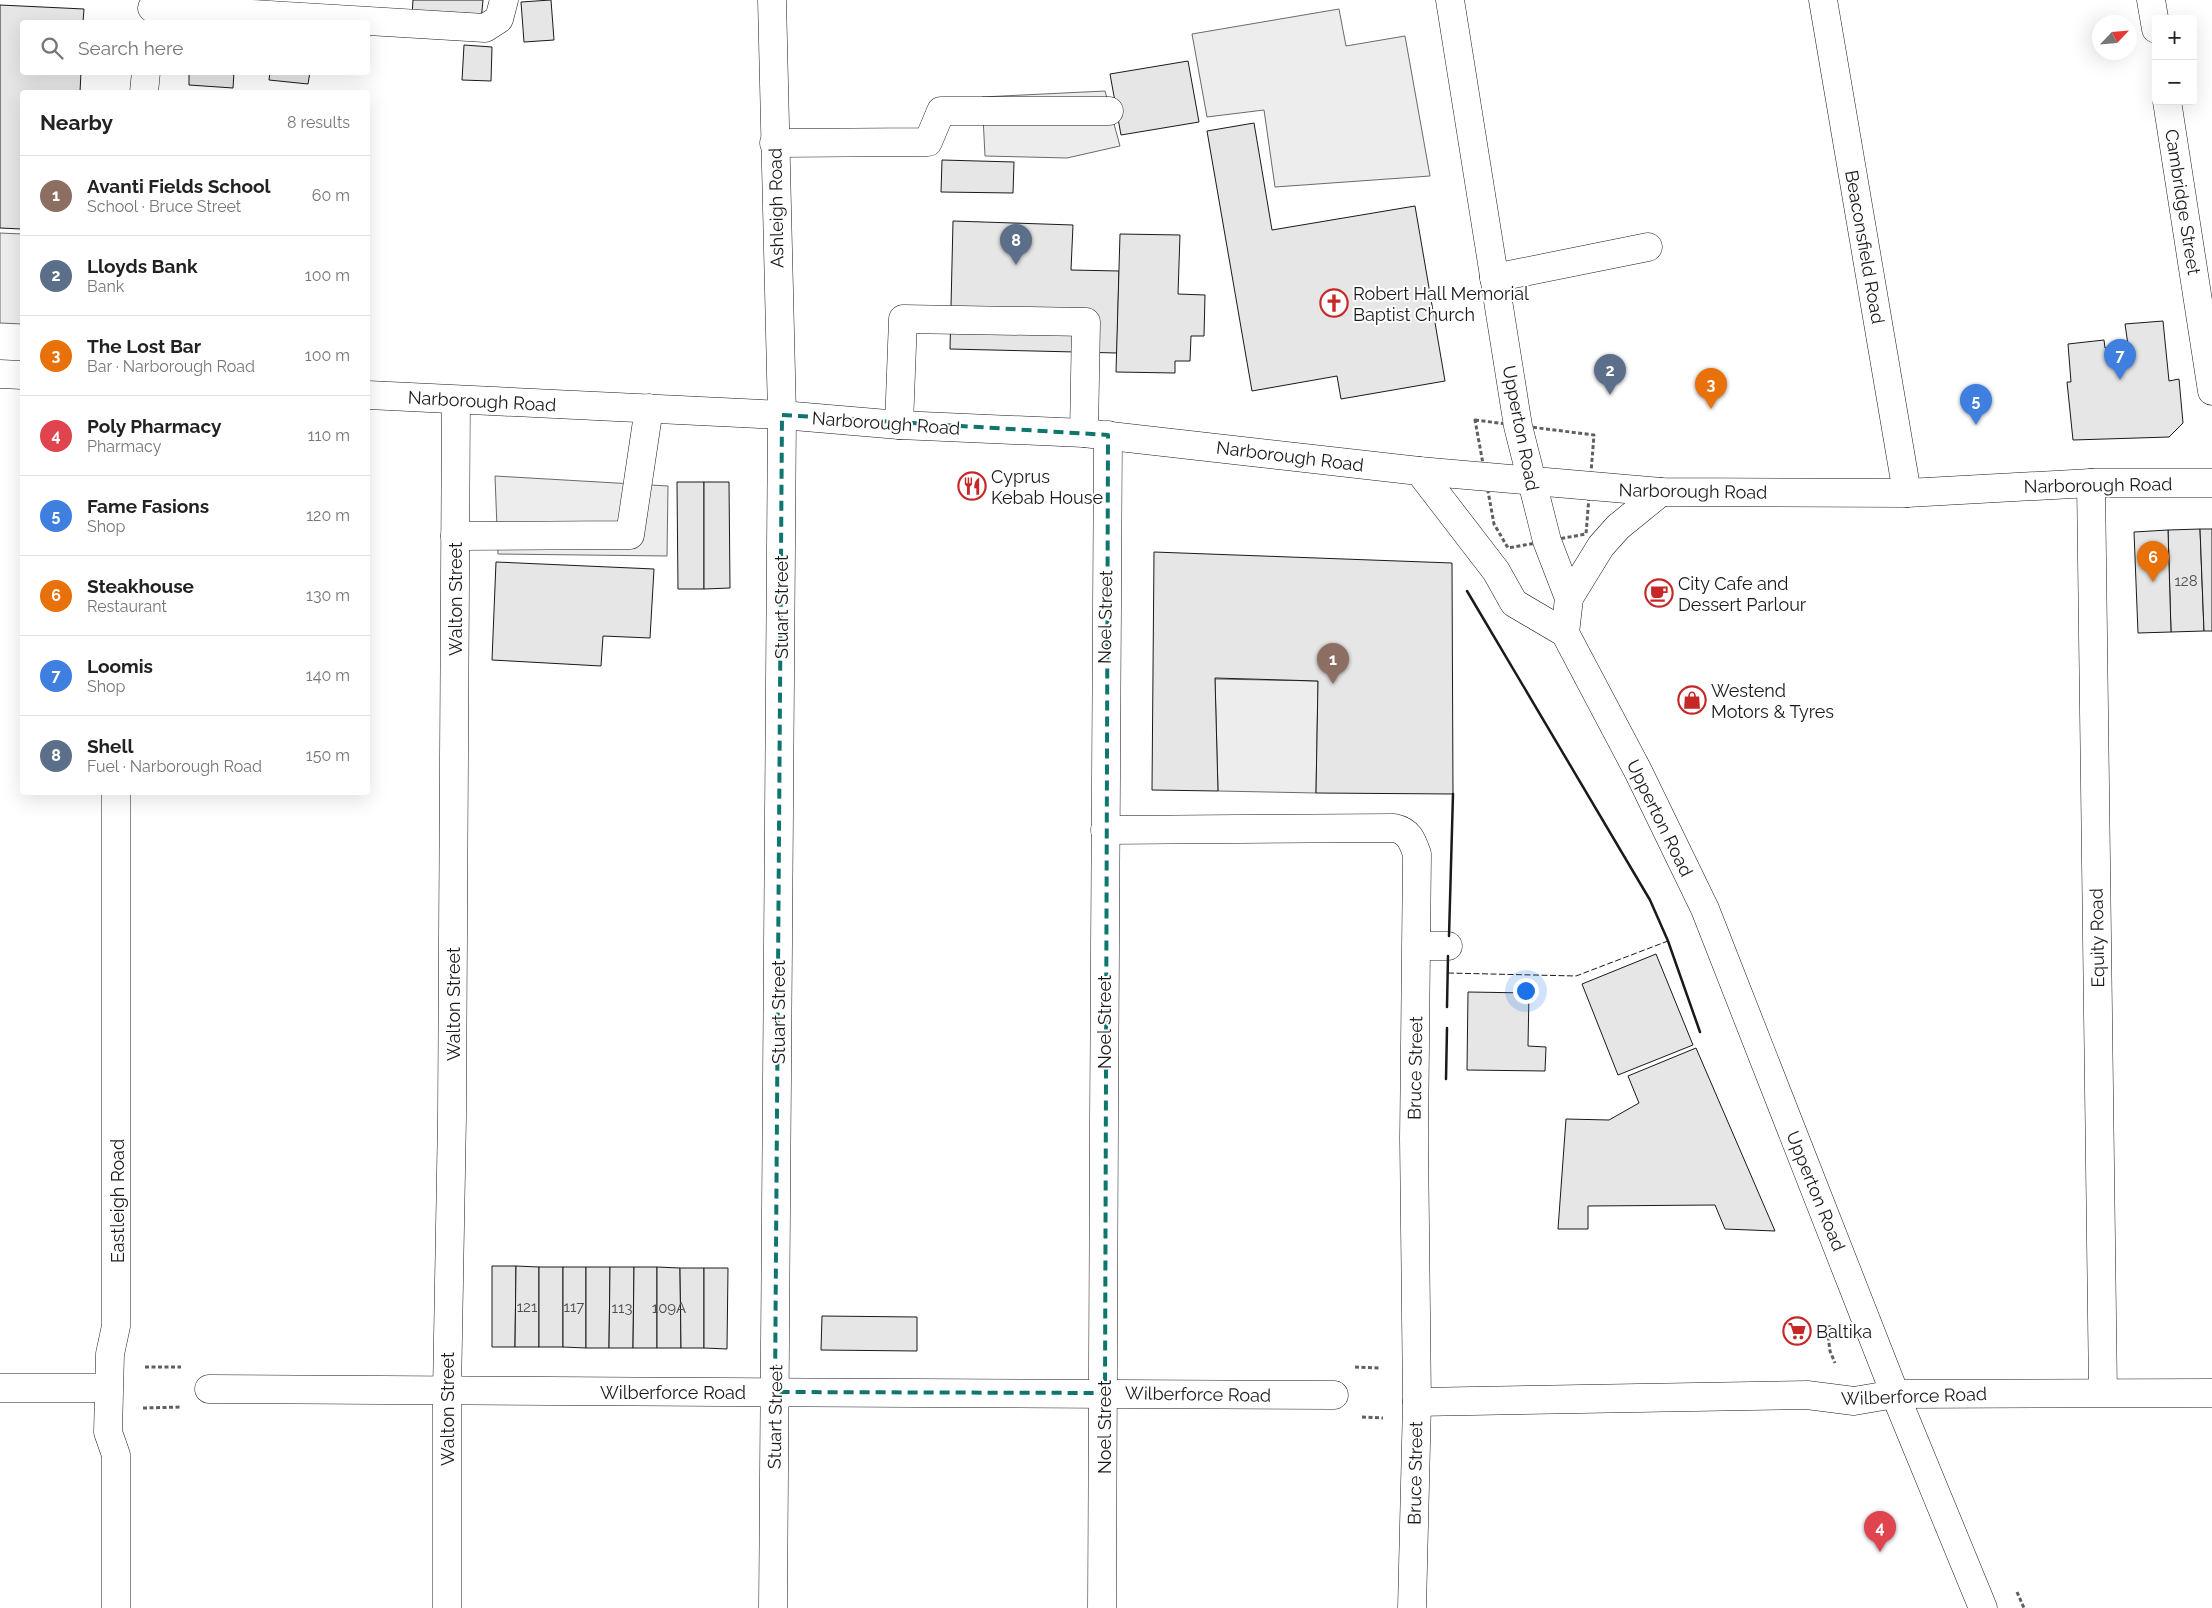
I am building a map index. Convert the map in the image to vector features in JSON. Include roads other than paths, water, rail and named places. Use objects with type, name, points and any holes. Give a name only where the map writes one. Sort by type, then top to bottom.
[{"type":"street","points":[[370,22],[485,28],[499,19],[504,0]]},
{"type":"street","name":"Ashleigh Road","points":[[772,0],[782,415]]},
{"type":"street","name":"Upperton Road","points":[[1450,0],[1518,426],[1547,541],[1569,598],[1565,633],[1638,771],[1705,908],[1895,1394],[1983,1608]]},
{"type":"street","name":"Beaconsfield Road","points":[[1823,0],[1907,493]]},
{"type":"street","points":[[2151,0],[2154,15]]},
{"type":"street","points":[[152,10],[337,20]]},
{"type":"street","points":[[144,90],[146,75]]},
{"type":"street","name":"Cambridge Street","points":[[2168,105],[2212,391]]},
{"type":"street","points":[[774,143],[928,142],[941,111],[1109,111]]},
{"type":"street","points":[[1494,278],[1648,247]]},
{"type":"street","name":"Noel Street","points":[[899,425],[903,319],[1086,322],[1096,434],[1104,742],[1103,1175],[1105,1393],[1102,1608]]},
{"type":"street","points":[[0,374],[20,376]]},
{"type":"street","name":"Narborough Road","points":[[370,395],[782,415],[899,425],[1096,434],[1419,471],[1661,492],[1907,493],[2091,483],[2212,483]]},
{"type":"street","name":"Walton Street","points":[[447,1608],[447,1392],[452,1117],[456,400]]},
{"type":"street","points":[[455,536],[630,535],[649,408]]},
{"type":"street","name":"Stuart Street","points":[[773,1608],[782,415]]},
{"type":"street","points":[[1419,471],[1496,571],[1514,603],[1565,633]]},
{"type":"street","name":"Equity Road","points":[[2091,483],[2103,1392]]},
{"type":"street","points":[[1569,598],[1600,546],[1618,527],[1661,492]]},
{"type":"street","name":"Eastleigh Road","points":[[116,795],[116,1326],[110,1354],[108,1432],[116,1454],[116,1608]]},
{"type":"street","name":"Bruce Street","points":[[1105,830],[1394,828],[1404,830],[1411,838],[1417,854],[1414,1139],[1417,1369],[1412,1608]]},
{"type":"street","points":[[1417,946],[1448,946]]},
{"type":"street","points":[[0,1388],[109,1388]]},
{"type":"street","name":"Wilberforce Road","points":[[209,1389],[447,1392],[1334,1395]]},
{"type":"street","name":"Wilberforce Road","points":[[1416,1411],[1807,1395],[1854,1401],[1895,1394],[2212,1393]]},
{"type":"place","name":"Shell","points":[[1016,265]]},
{"type":"place","name":"Robert Hall Memorial Baptist Church","points":[[1334,303]]},
{"type":"place","name":"Loomis","points":[[2120,380]]},
{"type":"place","name":"Lloyds Bank","points":[[1610,395]]},
{"type":"place","name":"The Lost Bar","points":[[1711,409]]},
{"type":"place","name":"Fame Fasions","points":[[1976,425]]},
{"type":"place","name":"Cyprus Kebab House","points":[[972,486]]},
{"type":"place","name":"Steakhouse","points":[[2153,582]]},
{"type":"place","name":"City Cafe and Dessert Parlour","points":[[1659,593]]},
{"type":"place","name":"Avanti Fields School","points":[[1333,684]]},
{"type":"place","name":"Westend Motors & Tyres","points":[[1692,700]]},
{"type":"place","name":"Baltika","points":[[1797,1331]]},
{"type":"place","name":"Poly Pharmacy","points":[[1880,1552]]}]
